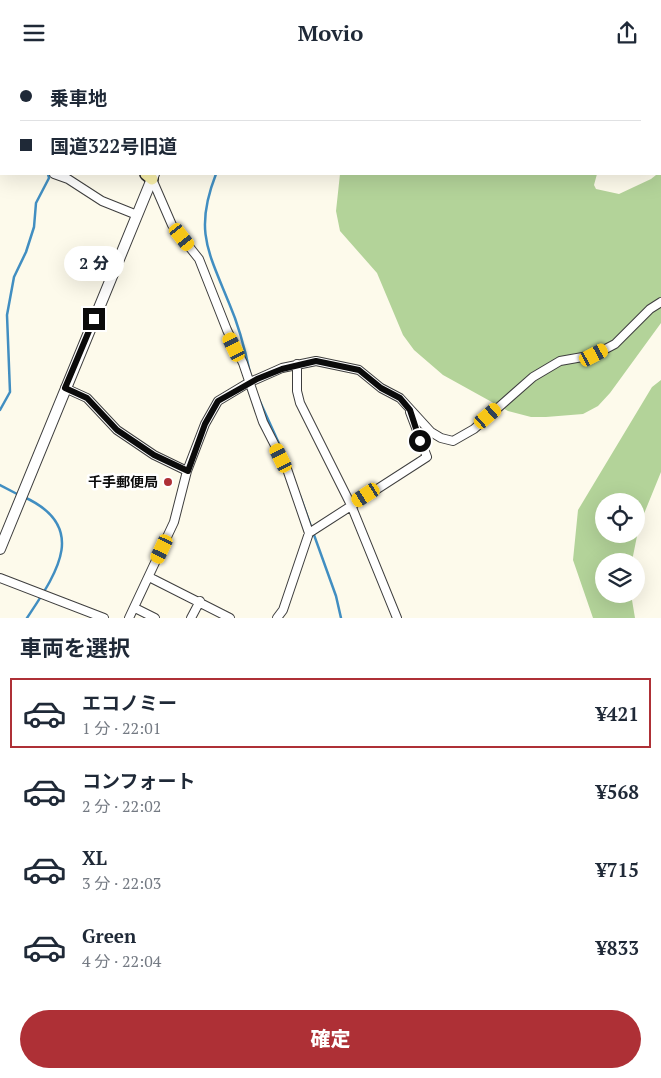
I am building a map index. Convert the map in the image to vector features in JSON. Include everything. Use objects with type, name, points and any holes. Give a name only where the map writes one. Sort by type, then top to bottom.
[{"type":"street","points":[[57,175],[68,179],[102,201],[136,215]]},
{"type":"street","points":[[0,549],[151,176]]},
{"type":"street","points":[[151,176],[172,225],[199,259],[226,330],[242,363],[263,422],[287,469],[309,533],[283,610],[277,618]]},
{"type":"street","points":[[130,618],[174,522],[188,471],[212,410],[218,401],[248,383],[297,365],[316,361],[359,370],[381,388],[400,398],[410,410],[441,438],[453,441],[460,438],[533,377],[560,361],[594,355],[615,344],[650,309],[661,302]]},
{"type":"street","points":[[297,365],[297,391],[300,403],[351,505],[396,618]]},
{"type":"street","points":[[65,388],[87,398],[117,430],[154,455],[188,471]]},
{"type":"street","points":[[309,533],[427,457],[410,410]]},
{"type":"street","points":[[149,577],[200,601],[230,618]]},
{"type":"street","points":[[0,578],[104,618]]},
{"type":"street","points":[[191,618],[200,601]]},
{"type":"street","points":[[135,607],[155,618]]},
{"type":"green space","points":[[340,175],[597,175],[594,185],[596,189],[619,194],[656,175],[661,175],[661,323],[610,393],[598,406],[583,414],[531,417],[508,411],[443,375],[414,350],[403,335],[377,273],[340,231],[336,211]]},
{"type":"green space","points":[[661,380],[661,472],[645,511],[645,493],[595,493],[595,543],[636,543],[634,553],[595,553],[595,603],[632,603],[635,618],[593,618],[573,560],[578,510],[652,387]]},
{"type":"waterway","points":[[0,410],[10,392],[7,315],[14,277],[26,252],[34,227],[36,203],[49,178],[48,175]]},
{"type":"waterway","points":[[216,175],[209,193],[206,210],[206,240],[215,269],[239,329],[250,373]]},
{"type":"waterway","points":[[257,395],[286,459]]},
{"type":"waterway","points":[[0,485],[19,495]]},
{"type":"waterway","points":[[300,496],[336,596],[341,618]]},
{"type":"waterway","points":[[24,497],[44,509],[56,522],[62,537],[61,552],[56,568],[48,585],[27,618]]},
{"type":"place","name":"千手郵便局","points":[[168,482]]},
{"type":"route","points":[[94,319],[65,388],[87,398],[117,430],[154,455],[188,471],[205,424],[218,401],[257,379],[282,369],[316,361],[359,370],[381,388],[400,398],[410,410],[420,441]]}]
